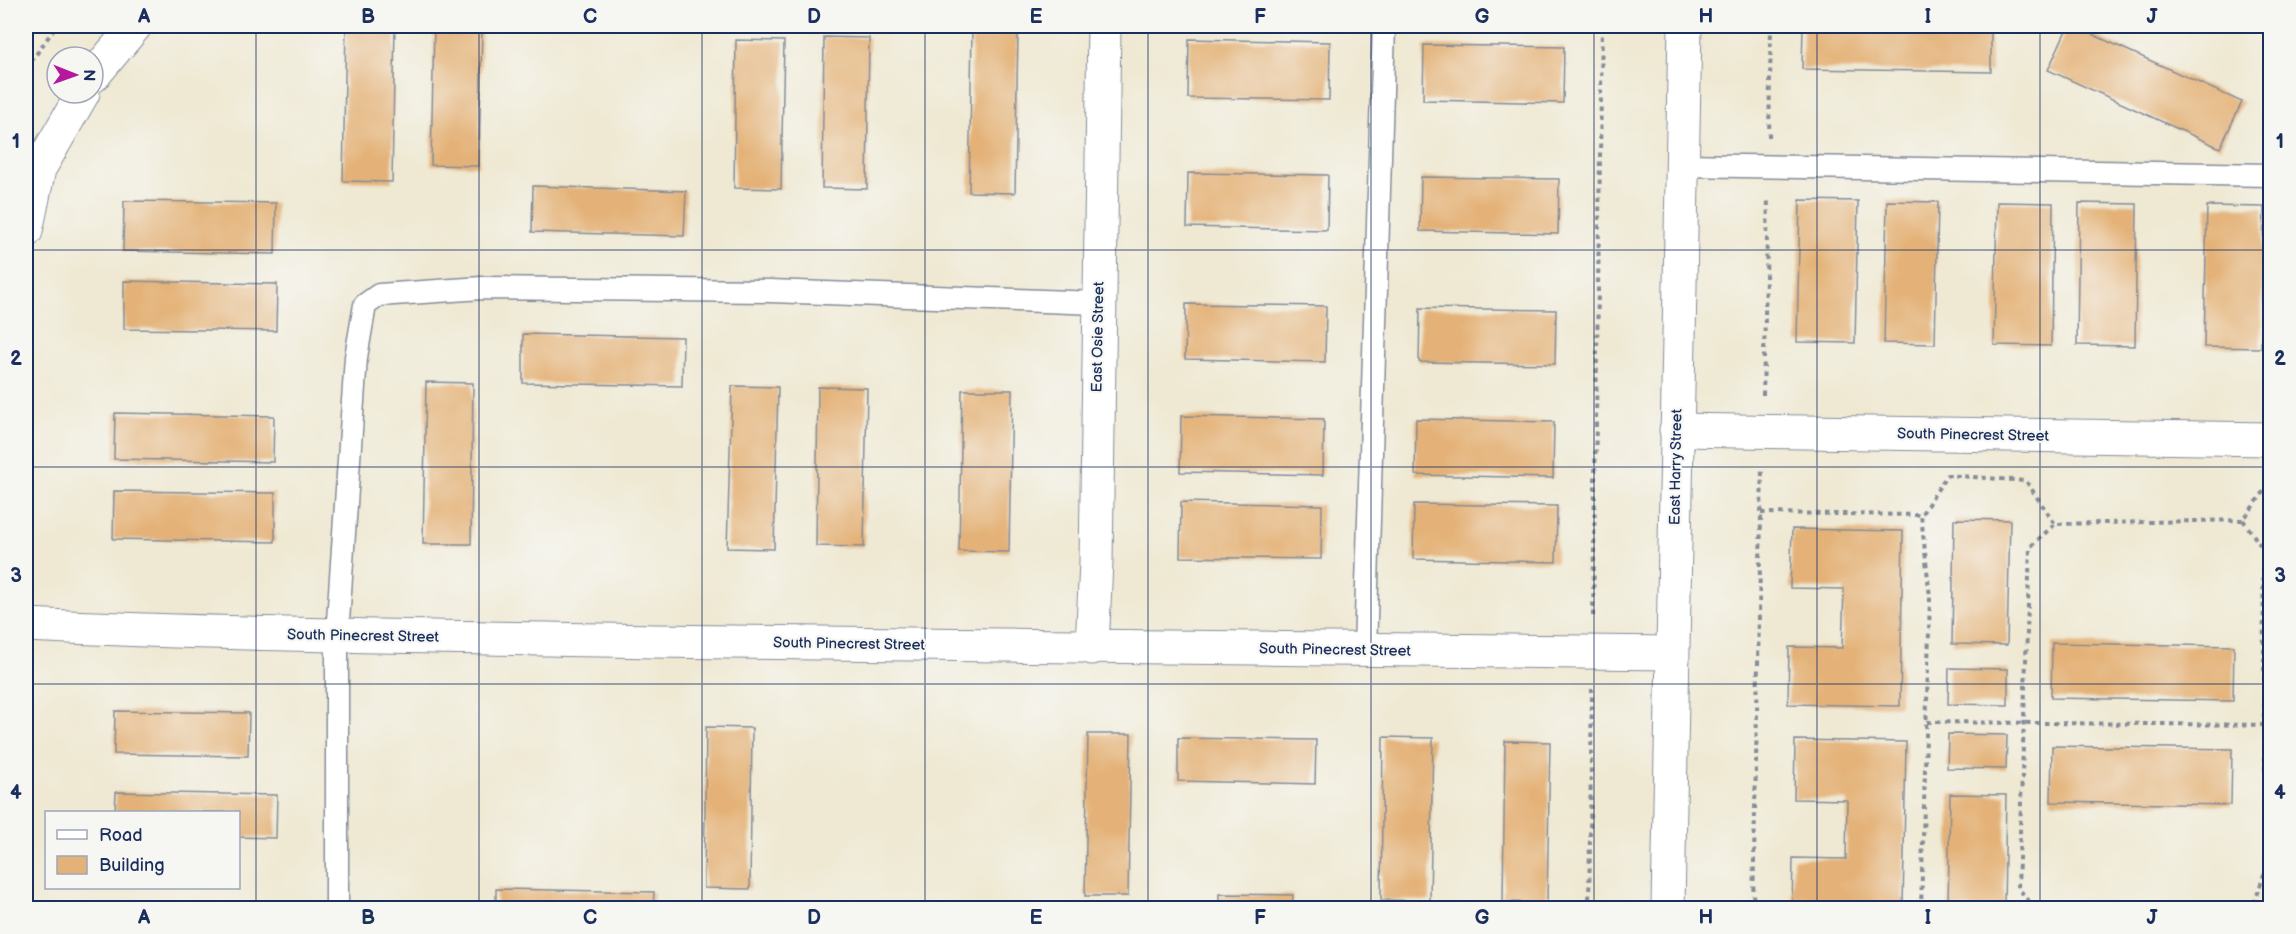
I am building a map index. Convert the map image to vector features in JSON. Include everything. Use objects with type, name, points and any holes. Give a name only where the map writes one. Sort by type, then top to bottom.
[{"type":"street","points":[[105,62],[135,26]]},
{"type":"street","name":"East Osie Street","points":[[1092,648],[1096,561],[1098,303],[1104,26]]},
{"type":"street","name":"East Harry Street","points":[[1668,909],[1685,26]]},
{"type":"street","points":[[26,231],[39,169],[76,105]]},
{"type":"street","name":"South Pinecrest Street","points":[[1676,430],[2271,439]]},
{"type":"street","name":"South Pinecrest Street","points":[[26,625],[186,633],[337,636],[1092,648],[1672,653]]},
{"type":"lane","points":[[1365,651],[1384,26]]},
{"type":"lane","points":[[1682,165],[2271,175]]},
{"type":"lane","points":[[337,909],[337,636],[356,357],[365,305],[378,295],[482,288],[746,290],[1098,303]]},
{"type":"path","points":[[26,69],[56,26]]},
{"type":"path","points":[[1589,909],[1602,26]]},
{"type":"path","points":[[1921,909],[1930,597],[1922,515],[1947,475],[2026,481],[2055,524]]},
{"type":"path","points":[[2243,520],[2266,489],[2271,489]]},
{"type":"path","points":[[1761,513],[1922,515]]},
{"type":"path","points":[[2035,909],[2018,888],[2030,547],[2055,524],[2243,520]]},
{"type":"path","points":[[2243,520],[2263,549],[2266,868],[2253,909]]},
{"type":"path","points":[[1927,722],[2271,725]]},
{"type":"building","points":[[346,26],[395,26],[392,182],[343,181]]},
{"type":"building","points":[[434,26],[482,26],[479,166],[431,165]]},
{"type":"building","points":[[1803,26],[1991,26],[1991,72],[1802,69]]},
{"type":"building","points":[[2068,26],[2074,26],[2242,102],[2220,148],[2048,70]]},
{"type":"building","points":[[972,31],[1018,32],[1015,193],[969,192]]},
{"type":"building","points":[[824,37],[869,38],[867,189],[822,188]]},
{"type":"building","points":[[1189,39],[1330,42],[1329,100],[1188,98]]},
{"type":"building","points":[[736,40],[784,41],[781,189],[734,188]]},
{"type":"building","points":[[1424,45],[1564,47],[1563,103],[1423,100]]},
{"type":"building","points":[[1188,173],[1328,175],[1327,230],[1187,227]]},
{"type":"building","points":[[1421,177],[1559,179],[1558,234],[1420,231]]},
{"type":"building","points":[[533,186],[686,191],[684,236],[532,232]]},
{"type":"building","points":[[1800,200],[1858,201],[1855,343],[1797,342]]},
{"type":"building","points":[[124,201],[276,203],[275,254],[123,251]]},
{"type":"building","points":[[1887,201],[1938,202],[1935,344],[1884,343]]},
{"type":"building","points":[[1997,202],[2053,203],[2051,346],[1994,345]]},
{"type":"building","points":[[2079,203],[2137,204],[2135,346],[2077,345]]},
{"type":"building","points":[[2207,206],[2264,207],[2261,348],[2204,347]]},
{"type":"building","points":[[124,281],[277,284],[276,331],[124,329]]},
{"type":"building","points":[[1186,304],[1326,306],[1325,362],[1185,359]]},
{"type":"building","points":[[1420,308],[1556,310],[1555,364],[1419,362]]},
{"type":"building","points":[[523,334],[683,337],[682,386],[523,383]]},
{"type":"building","points":[[426,382],[473,383],[471,544],[423,544]]},
{"type":"building","points":[[732,386],[778,387],[774,549],[727,548]]},
{"type":"building","points":[[818,387],[867,388],[864,547],[816,546]]},
{"type":"building","points":[[962,390],[1012,390],[1009,552],[959,551]]},
{"type":"building","points":[[115,413],[274,416],[273,462],[114,459]]},
{"type":"building","points":[[1181,416],[1324,419],[1323,475],[1180,472]]},
{"type":"building","points":[[1416,419],[1554,422],[1553,478],[1415,475]]},
{"type":"building","points":[[114,491],[275,493],[275,542],[113,539]]},
{"type":"building","points":[[1181,502],[1322,505],[1321,559],[1180,557]]},
{"type":"building","points":[[1414,504],[1557,506],[1556,562],[1413,559]]},
{"type":"building","points":[[1954,519],[2010,520],[2007,645],[1952,644]]},
{"type":"building","points":[[1792,529],[1903,531],[1900,706],[1788,704],[1789,647],[1842,648],[1844,589],[1790,588]]},
{"type":"building","points":[[2052,643],[2234,646],[2233,701],[2051,698]]},
{"type":"building","points":[[1949,668],[2008,669],[2008,705],[1948,704]]},
{"type":"building","points":[[115,711],[249,713],[248,756],[114,754]]},
{"type":"building","points":[[706,727],[752,728],[750,889],[704,888]]},
{"type":"building","points":[[1088,734],[1131,734],[1128,896],[1085,896]]},
{"type":"building","points":[[1948,734],[2007,735],[2006,769],[1947,768]]},
{"type":"building","points":[[1383,737],[1433,738],[1430,901],[1381,900]]},
{"type":"building","points":[[1178,738],[1316,740],[1315,784],[1178,781]]},
{"type":"building","points":[[1795,740],[1906,742],[1903,908],[1792,908],[1793,858],[1846,859],[1847,800],[1794,799]]},
{"type":"building","points":[[1505,741],[1550,742],[1547,903],[1503,902]]},
{"type":"building","points":[[2052,746],[2232,749],[2231,805],[2051,802]]},
{"type":"building","points":[[116,792],[277,795],[276,838],[240,837],[240,811],[115,811]]},
{"type":"building","points":[[1950,794],[2006,795],[2004,908],[1948,908]]},
{"type":"building","points":[[496,889],[654,892],[653,908],[496,908]]},
{"type":"building","points":[[1219,894],[1293,895],[1292,908],[1219,908]]}]
